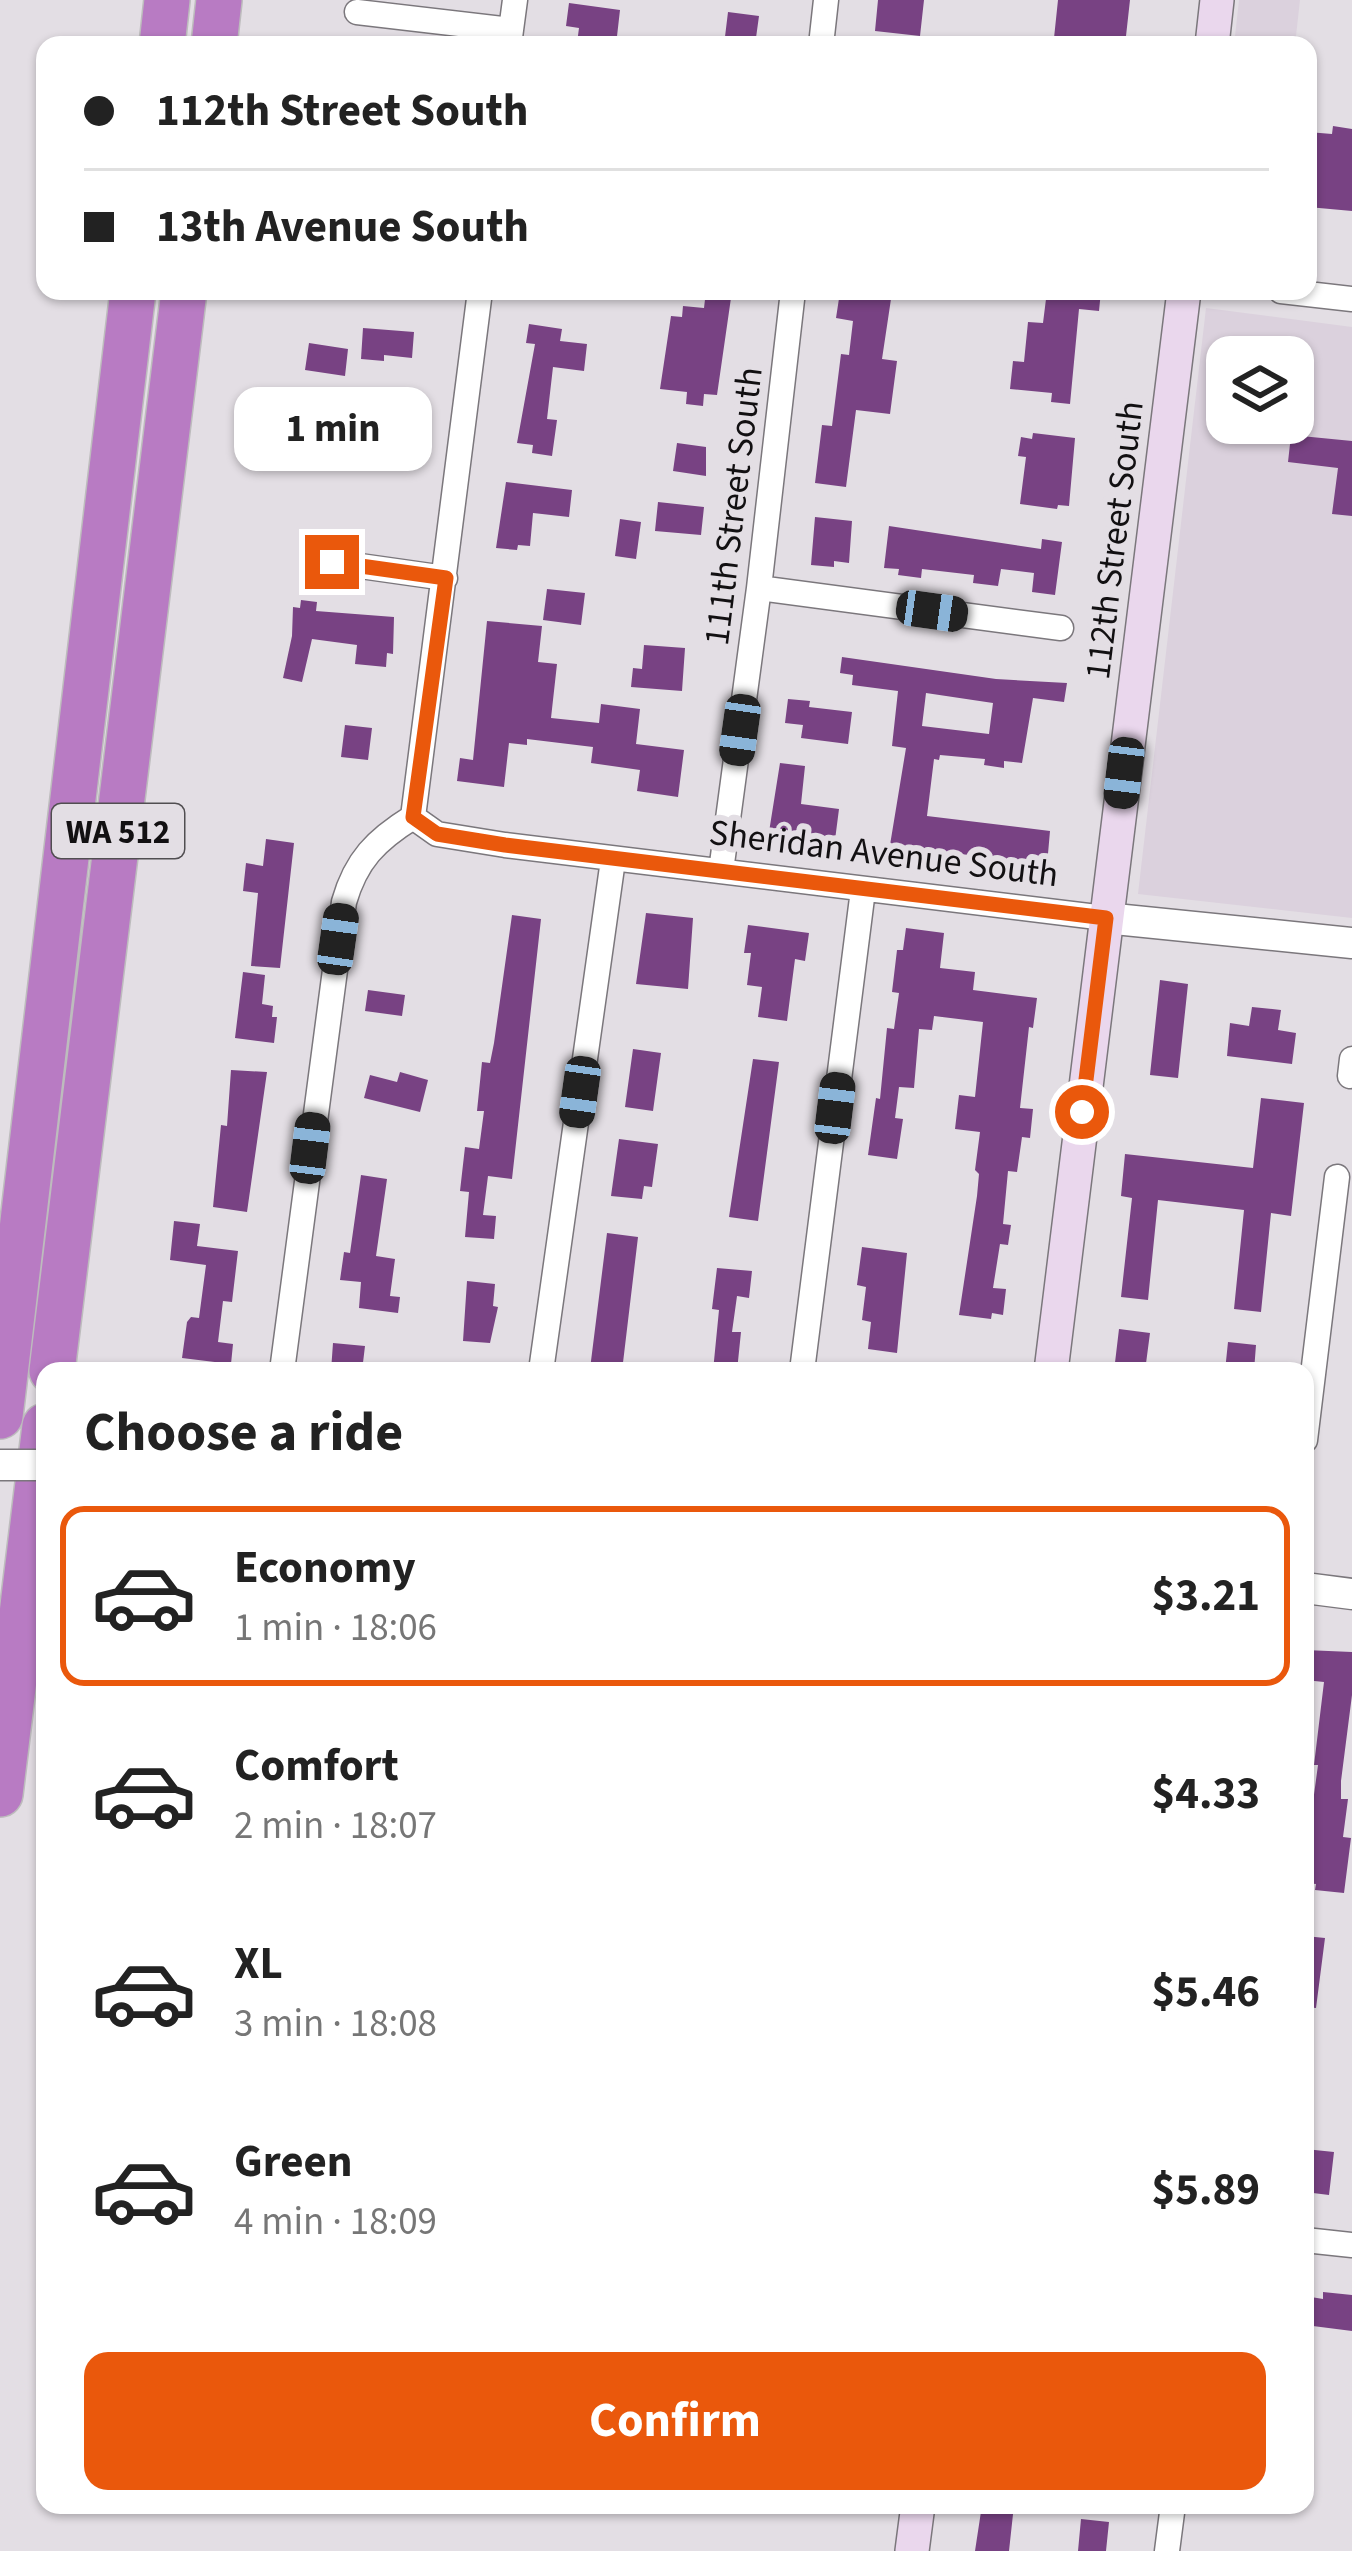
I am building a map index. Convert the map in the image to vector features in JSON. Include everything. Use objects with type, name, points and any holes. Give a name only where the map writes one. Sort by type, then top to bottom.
[{"type":"highway","points":[[163,36],[167,0]]},
{"type":"highway","points":[[215,36],[220,0]]},
{"type":"highway","name":"WA 512","points":[[0,1415],[132,300]]},
{"type":"highway","name":"WA 512","points":[[53,1362],[183,300]]},
{"type":"highway","points":[[0,1794],[36,1500]]},
{"type":"main road","points":[[1213,36],[1217,0]]},
{"type":"main road","name":"112th Street South","points":[[1052,1362],[1183,300]]},
{"type":"main road","points":[[912,2551],[917,2514]]},
{"type":"street","points":[[510,36],[515,0]]},
{"type":"street","points":[[822,36],[826,0]]},
{"type":"street","points":[[357,12],[498,36]]},
{"type":"street","points":[[1317,295],[1352,299]]},
{"type":"street","points":[[283,1362],[344,902],[366,850],[413,817],[479,300]]},
{"type":"street","name":"111th Street South","points":[[721,871],[760,588],[792,300]]},
{"type":"street","points":[[332,562],[446,578]]},
{"type":"street","points":[[760,588],[1061,628]]},
{"type":"street","name":"Sheridan Avenue South","points":[[413,817],[437,834],[613,860],[1352,943]]},
{"type":"street","points":[[543,1362],[613,860]]},
{"type":"street","points":[[803,1362],[863,890]]},
{"type":"street","points":[[1314,1366],[1337,1177]]},
{"type":"street","points":[[0,1465],[36,1465]]},
{"type":"street","points":[[1314,1589],[1352,1594]]},
{"type":"street","points":[[1314,2241],[1352,2245]]},
{"type":"street","points":[[1167,2551],[1172,2514]]},
{"type":"shaded area","points":[[1239,0],[1300,0],[1296,36],[1235,36]]},
{"type":"shaded area","points":[[1206,308],[1352,327],[1352,918],[1138,894]]},
{"type":"building","points":[[878,0],[924,0],[920,36],[875,31]]},
{"type":"building","points":[[1058,0],[1130,0],[1126,36],[1054,36]]},
{"type":"building","points":[[569,3],[620,10],[617,36],[578,36],[579,28],[566,26]]},
{"type":"building","points":[[728,12],[759,16],[756,36],[725,36]]},
{"type":"building","points":[[1333,126],[1352,129],[1352,211],[1317,208],[1317,133],[1332,134]]},
{"type":"building","points":[[705,300],[731,300],[717,395],[704,394],[703,406],[686,404],[687,392],[660,389],[671,316],[682,317],[683,306],[704,308]]},
{"type":"building","points":[[839,300],[891,300],[882,359],[897,361],[890,414],[856,410],[846,487],[815,483],[822,425],[832,426],[841,354],[849,355],[853,321],[836,318]]},
{"type":"building","points":[[1046,300],[1100,300],[1099,311],[1079,309],[1070,404],[1051,402],[1052,393],[1010,389],[1013,361],[1024,362],[1028,322],[1043,323]]},
{"type":"building","points":[[529,324],[562,329],[560,341],[587,344],[584,371],[553,367],[547,419],[557,420],[552,456],[532,453],[533,445],[517,443],[535,344],[526,343]]},
{"type":"building","points":[[363,328],[414,332],[412,358],[361,359]]},
{"type":"building","points":[[309,343],[348,349],[345,376],[305,370]]},
{"type":"building","points":[[1033,433],[1075,438],[1069,506],[1020,504],[1026,457],[1018,456],[1021,437],[1032,439]]},
{"type":"building","points":[[1314,437],[1352,441],[1352,516],[1332,514],[1338,468],[1288,462],[1290,444],[1314,444]]},
{"type":"building","points":[[677,443],[706,447],[706,476],[673,471]]},
{"type":"building","points":[[506,482],[572,490],[569,517],[533,513],[530,546],[496,548]]},
{"type":"building","points":[[658,502],[704,507],[701,535],[655,531]]},
{"type":"building","points":[[815,517],[852,521],[849,563],[811,565]]},
{"type":"building","points":[[620,519],[641,522],[636,559],[615,556]]},
{"type":"building","points":[[889,526],[1041,549],[1042,539],[1062,542],[1055,595],[1032,592],[1034,573],[1001,569],[998,586],[973,583],[974,575],[922,569],[921,578],[898,575],[899,569],[884,568]]},
{"type":"building","points":[[547,589],[585,593],[581,625],[543,620]]},
{"type":"building","points":[[301,600],[317,602],[316,611],[394,617],[393,654],[387,653],[386,667],[355,664],[357,645],[312,639],[302,682],[283,678],[293,607],[300,608]]},
{"type":"building","points":[[487,621],[542,626],[538,662],[557,664],[551,718],[599,723],[601,704],[640,709],[636,744],[684,750],[678,797],[637,791],[640,770],[591,763],[593,747],[527,739],[527,745],[509,743],[504,787],[457,781],[460,758],[473,760]]},
{"type":"building","points":[[644,645],[685,648],[682,691],[631,687],[633,668],[642,669]]},
{"type":"building","points":[[842,657],[996,679],[1067,683],[1064,702],[1033,698],[1022,763],[1004,761],[1004,768],[984,765],[985,759],[940,755],[939,760],[934,759],[927,816],[1050,831],[1047,865],[890,845],[906,748],[892,746],[898,691],[852,685],[853,675],[840,673]],"holes":[[[926,693],[993,703],[989,734],[922,726]]]},
{"type":"building","points":[[788,699],[810,701],[809,707],[852,712],[848,744],[801,738],[803,725],[785,723]]},
{"type":"building","points":[[345,725],[372,728],[368,760],[341,757]]},
{"type":"building","points":[[780,763],[805,766],[801,804],[839,809],[835,840],[769,832]]},
{"type":"building","points":[[266,839],[294,843],[280,968],[251,966],[258,893],[243,891],[246,863],[263,866]]},
{"type":"building","points":[[646,913],[693,918],[688,989],[636,984]]},
{"type":"building","points":[[512,915],[541,919],[512,1179],[488,1176],[483,1215],[496,1216],[494,1239],[465,1237],[469,1192],[460,1191],[465,1147],[479,1149],[484,1111],[477,1111],[482,1062],[490,1063]]},
{"type":"building","points":[[748,925],[809,933],[805,961],[795,959],[787,1021],[758,1017],[762,987],[747,985]]},
{"type":"building","points":[[906,928],[944,933],[940,968],[975,972],[973,990],[1037,998],[1020,1108],[1033,1109],[1030,1138],[1022,1137],[1017,1172],[1008,1171],[1003,1224],[1011,1225],[1008,1245],[1000,1244],[993,1288],[1006,1289],[1003,1315],[992,1313],[991,1319],[959,1315],[977,1196],[980,1132],[955,1129],[959,1095],[975,1097],[983,1022],[934,1016],[932,1030],[919,1029],[914,1088],[899,1087],[895,1118],[903,1119],[897,1159],[868,1155],[887,1028],[894,1029],[899,993],[892,992],[897,950],[903,950]]},
{"type":"building","points":[[243,972],[265,975],[262,1004],[273,1006],[272,1017],[277,1017],[274,1043],[235,1038]]},
{"type":"building","points":[[1160,980],[1188,984],[1178,1078],[1150,1075]]},
{"type":"building","points":[[368,990],[405,995],[402,1016],[365,1011]]},
{"type":"building","points":[[1252,1007],[1281,1010],[1278,1030],[1296,1033],[1292,1064],[1227,1056],[1230,1023],[1249,1026]]},
{"type":"building","points":[[633,1049],[661,1053],[653,1111],[625,1107]]},
{"type":"building","points":[[753,1059],[779,1062],[758,1221],[729,1217]]},
{"type":"building","points":[[231,1070],[267,1072],[247,1212],[213,1207]]},
{"type":"building","points":[[400,1072],[428,1080],[420,1112],[364,1098],[370,1075],[397,1082]]},
{"type":"building","points":[[1261,1098],[1304,1103],[1291,1216],[1271,1213],[1261,1312],[1234,1309],[1244,1210],[1158,1200],[1148,1300],[1121,1297],[1132,1198],[1121,1196],[1125,1154],[1253,1168]]},
{"type":"building","points":[[619,1139],[658,1144],[652,1187],[644,1186],[642,1199],[611,1196]]},
{"type":"building","points":[[361,1175],[387,1179],[376,1256],[395,1259],[390,1296],[400,1297],[398,1313],[359,1308],[361,1282],[340,1280],[344,1252],[350,1253]]},
{"type":"building","points":[[174,1221],[200,1224],[197,1246],[238,1251],[232,1302],[223,1301],[218,1342],[233,1344],[231,1362],[182,1358],[187,1322],[199,1318],[206,1265],[170,1260]]},
{"type":"building","points":[[607,1233],[638,1237],[623,1362],[591,1362]]},
{"type":"building","points":[[862,1247],[907,1253],[897,1353],[868,1349],[871,1322],[862,1320],[866,1287],[857,1285]]},
{"type":"building","points":[[717,1268],[752,1271],[749,1298],[737,1296],[732,1332],[741,1332],[738,1362],[714,1362],[719,1310],[712,1309]]},
{"type":"building","points":[[467,1281],[495,1284],[493,1306],[498,1307],[490,1343],[463,1341]]},
{"type":"building","points":[[1119,1329],[1150,1333],[1146,1362],[1115,1362]]},
{"type":"building","points":[[1228,1342],[1256,1345],[1255,1362],[1226,1362]]},
{"type":"building","points":[[333,1343],[365,1346],[363,1362],[332,1362]]},
{"type":"building","points":[[1314,1650],[1352,1652],[1352,1695],[1341,1781],[1341,1799],[1348,1799],[1343,1837],[1351,1838],[1344,1893],[1315,1890],[1314,1884],[1318,1765],[1314,1765],[1324,1682],[1314,1681]]},
{"type":"building","points":[[1314,1937],[1325,1938],[1314,2008]]},
{"type":"building","points":[[1314,2150],[1334,2152],[1329,2195],[1314,2193]]},
{"type":"building","points":[[1323,2292],[1352,2295],[1352,2331],[1314,2326],[1314,2298],[1323,2299]]},
{"type":"building","points":[[981,2514],[1013,2514],[1009,2551],[975,2551]]},
{"type":"building","points":[[1081,2519],[1109,2522],[1106,2551],[1078,2551]]},
{"type":"route","points":[[332,562],[446,578],[413,817],[437,834],[1106,918],[1082,1112]]}]
